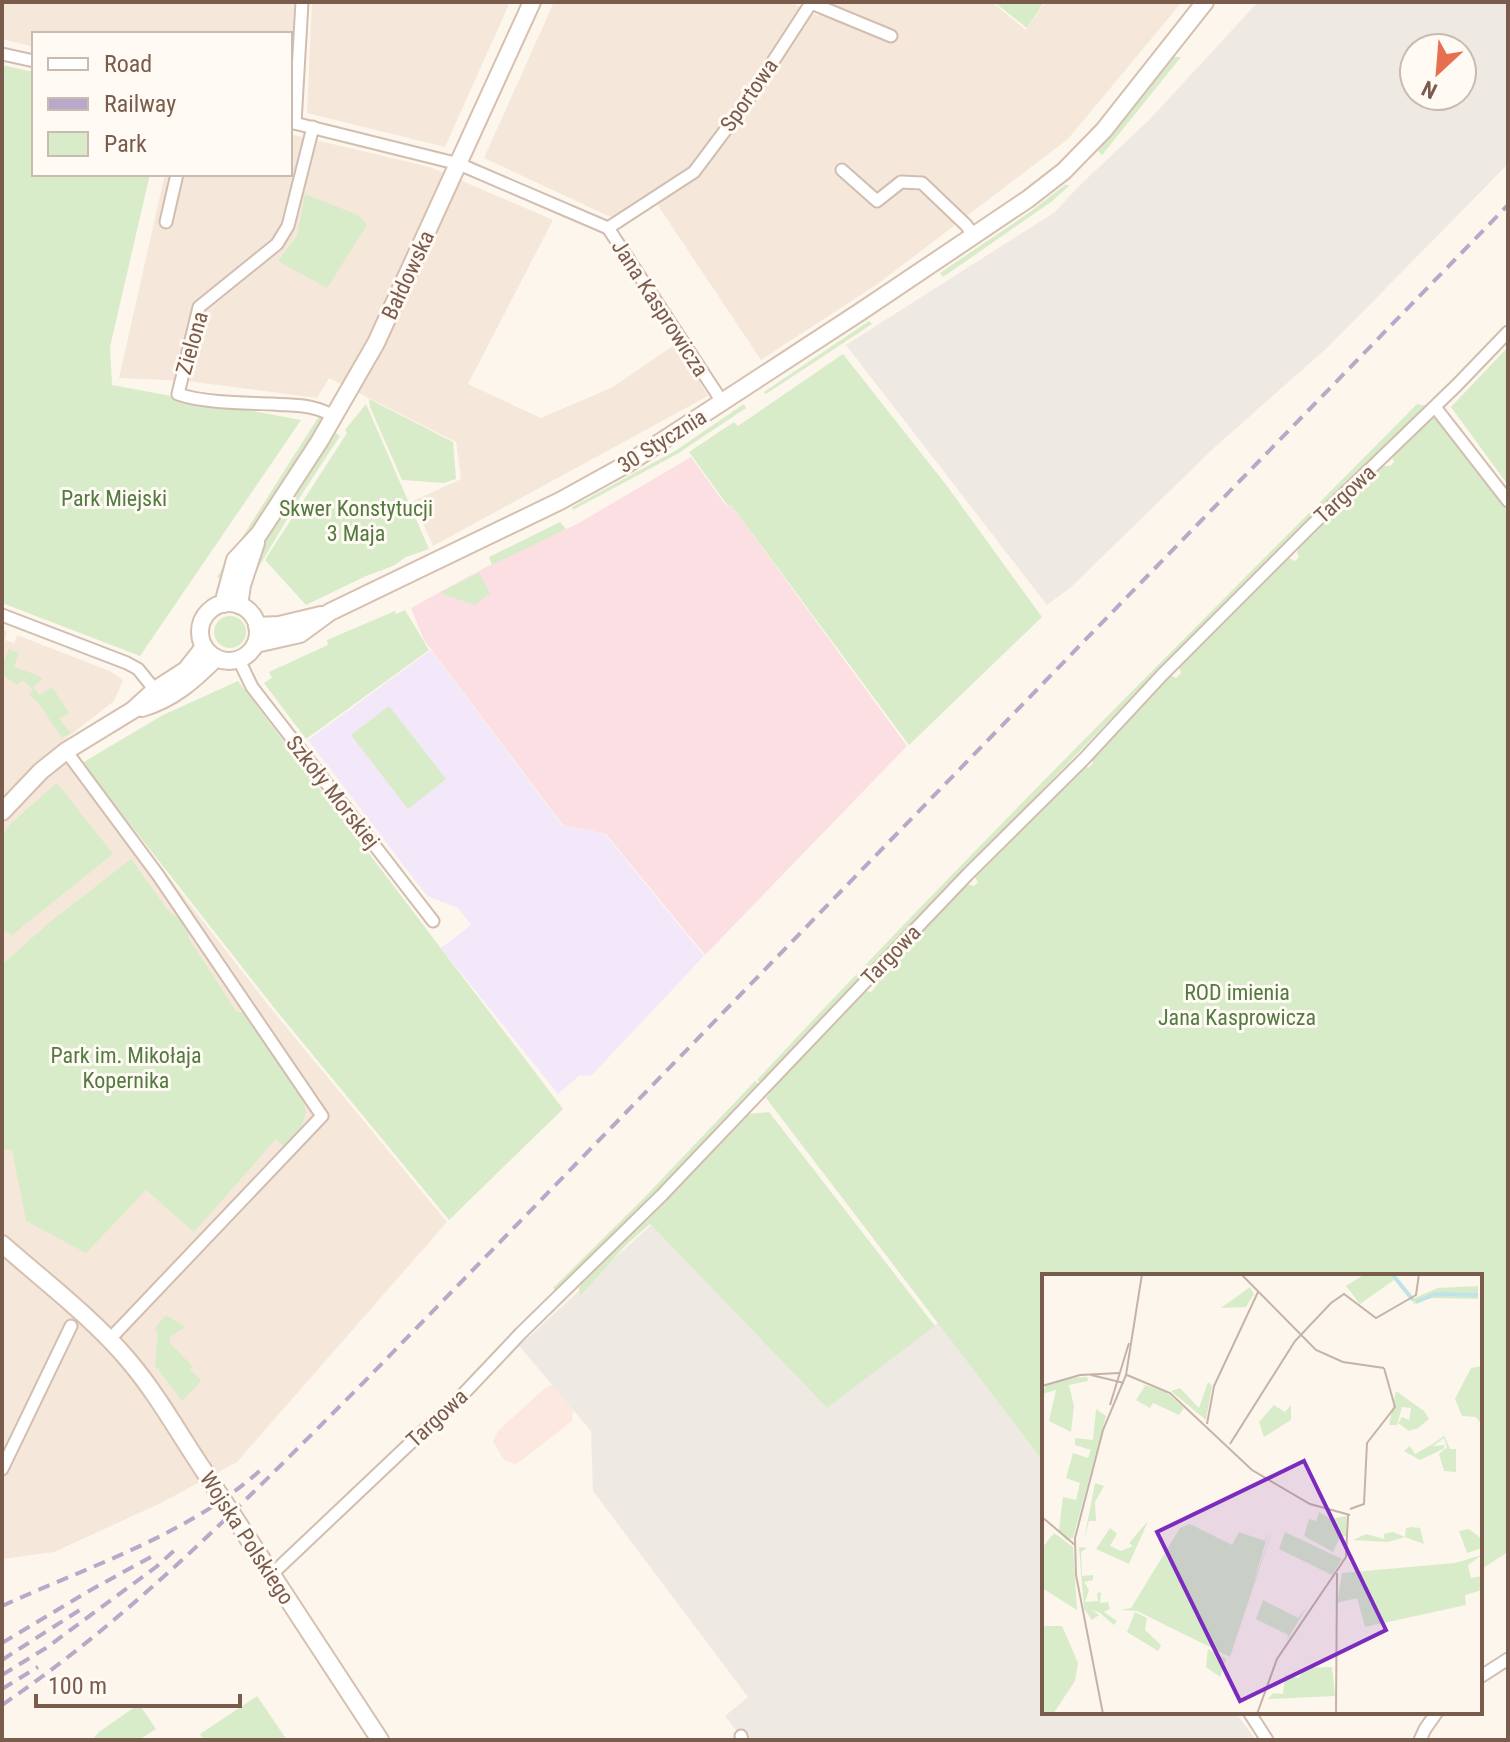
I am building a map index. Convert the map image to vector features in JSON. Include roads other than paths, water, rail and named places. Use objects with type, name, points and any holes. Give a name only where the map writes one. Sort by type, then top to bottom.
[{"type":"street","points":[[293,122],[302,2]]},
{"type":"street","name":"Bałdowska","points":[[231,605],[235,560],[259,534],[335,417],[376,343],[532,2]]},
{"type":"street","name":"30 Stycznia","points":[[256,644],[300,634],[330,612],[560,501],[627,464],[974,236],[1028,199],[1088,148],[1205,2]]},
{"type":"street","name":"Sportowa","points":[[608,228],[694,172],[748,100],[811,3],[891,36]]},
{"type":"street","points":[[2,54],[32,61]]},
{"type":"street","name":"Jana Kasprowicza","points":[[293,122],[459,164],[608,228],[723,403]]},
{"type":"street","name":"Zielona","points":[[313,127],[288,226],[277,244],[199,307],[178,394],[201,399],[320,408],[335,417]]},
{"type":"street","points":[[842,170],[877,201],[901,182],[922,183],[974,236]]},
{"type":"street","points":[[166,222],[177,176]]},
{"type":"street","name":"Targowa","points":[[271,1575],[451,1407],[521,1333],[662,1195],[1162,675],[1508,332]]},
{"type":"street","points":[[1435,407],[1508,501]]},
{"type":"street","points":[[231,605],[247,610],[257,626],[256,644],[239,660],[224,661],[210,653],[200,630],[207,613],[231,605]]},
{"type":"street","name":"30 Stycznia","points":[[257,626],[279,625],[330,612]]},
{"type":"street","points":[[2,615],[127,663],[138,669],[155,690]]},
{"type":"street","points":[[2,812],[28,783],[66,751],[133,710],[155,690],[210,653]]},
{"type":"street","points":[[133,710],[149,706],[193,682],[210,653]]},
{"type":"street","name":"Szkoły Morskiej","points":[[239,660],[252,687],[433,921]]},
{"type":"street","points":[[66,751],[158,875],[322,1116],[109,1340]]},
{"type":"street","name":"Wojska Polskiego","points":[[2,1244],[109,1340],[149,1387],[380,1740]]},
{"type":"street","points":[[2,1469],[71,1326]]},
{"type":"street","points":[[1482,1676],[1508,1659]]},
{"type":"street","points":[[1250,1714],[1267,1740]]},
{"type":"street","points":[[1420,1740],[1436,1714]]},
{"type":"railway","points":[[2,1705],[51,1670],[145,1593],[277,1469],[1508,205]]},
{"type":"railway","points":[[2,1606],[172,1530],[235,1491],[264,1467]]},
{"type":"railway","points":[[2,1675],[46,1648],[176,1549]]},
{"type":"railway","points":[[2,1643],[158,1553]]},
{"type":"railway","points":[[2,1660],[86,1606]]},
{"type":"railway","points":[[2,1689],[38,1667]]},
{"type":"park label","name":"Park Miejski","points":[[114,498]]},
{"type":"park label","name":"Skwer Konstytucji 3 Maja","points":[[356,520]]},
{"type":"park label","name":"ROD imienia Jana Kasprowicza","points":[[1237,1004]]},
{"type":"park label","name":"Park im. Mikołaja Kopernika","points":[[126,1068]]}]
